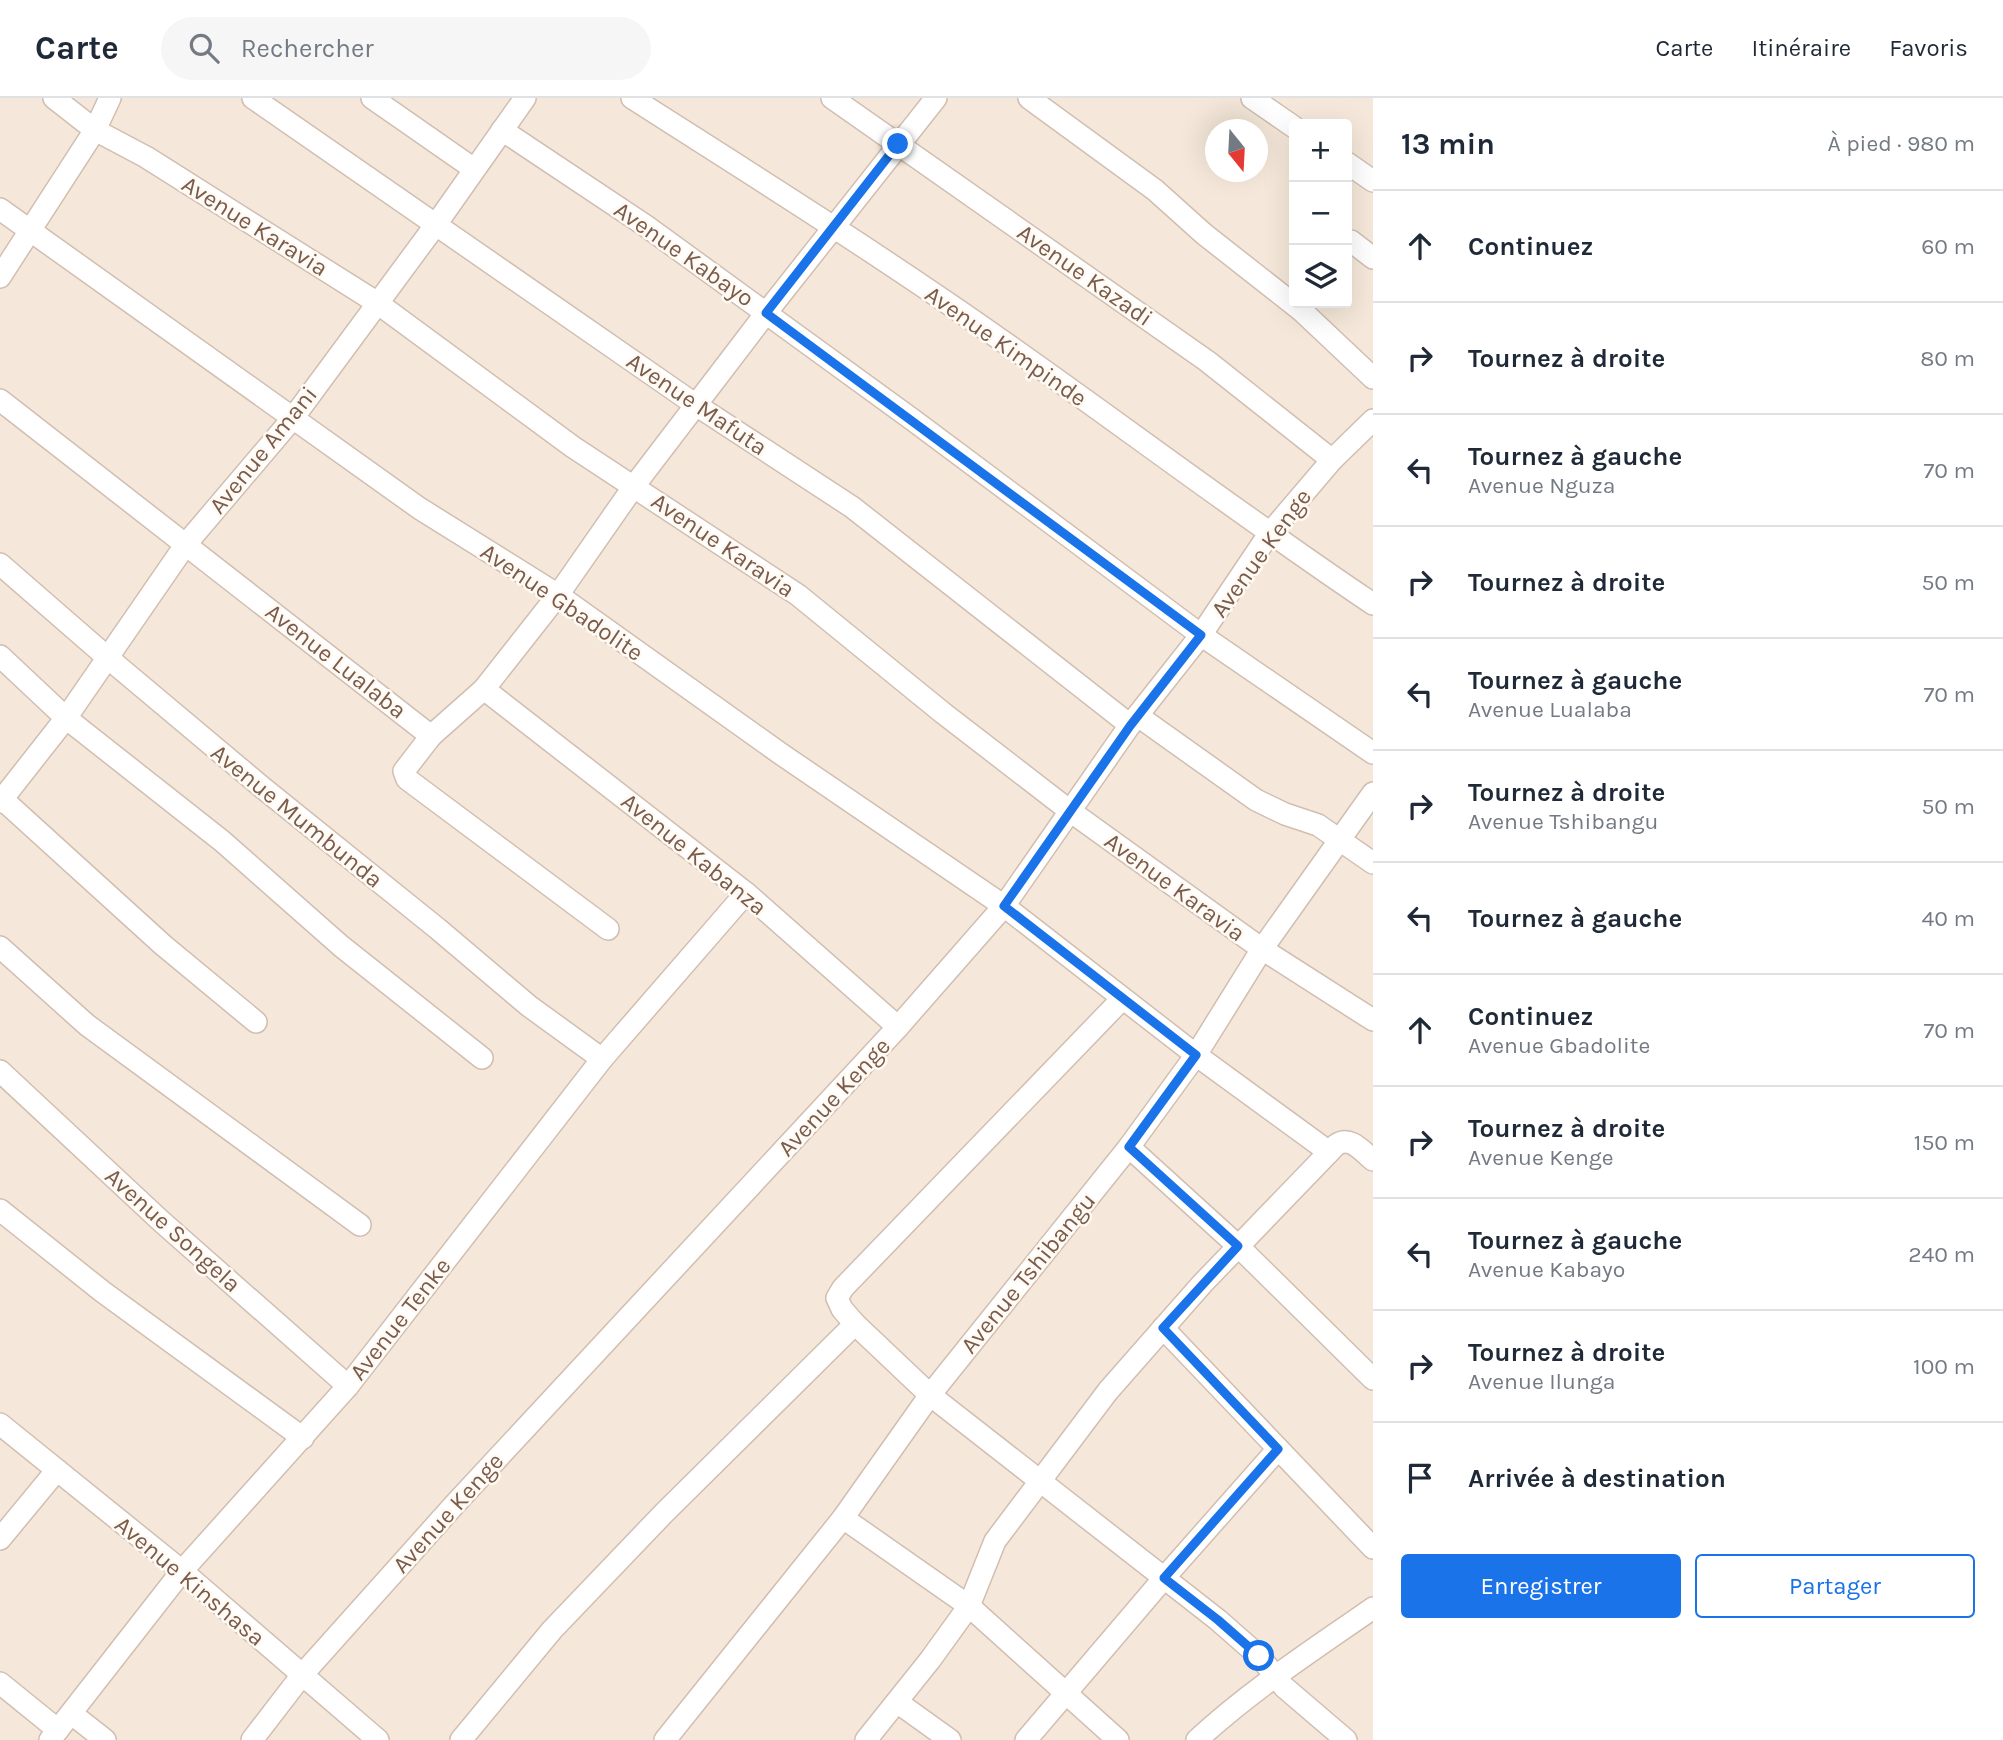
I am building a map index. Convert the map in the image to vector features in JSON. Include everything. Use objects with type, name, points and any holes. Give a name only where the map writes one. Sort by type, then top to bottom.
[{"type":"street","name":"Avenue Karavia","points":[[54,98],[95,130],[146,157],[376,302],[573,447],[798,595],[943,713],[1070,811],[1262,949],[1373,1020]]},
{"type":"street","points":[[0,277],[95,130],[110,98]]},
{"type":"street","name":"Avenue Mafuta","points":[[253,98],[696,405],[852,507],[1134,721]]},
{"type":"street","points":[[372,98],[474,169]]},
{"type":"street","name":"Avenue Amani","points":[[1,799],[66,718],[186,544],[293,418],[376,302],[437,223],[525,98]]},
{"type":"street","name":"Avenue Kimpinde","points":[[632,98],[834,227],[1000,339],[1269,534],[1373,604]]},
{"type":"street","name":"Avenue Kazadi","points":[[832,98],[1208,361],[1332,460]]},
{"type":"street","points":[[432,736],[484,689],[558,596],[634,486],[936,98]]},
{"type":"street","points":[[1029,98],[1154,190],[1303,311],[1373,378]]},
{"type":"street","points":[[1252,98],[1289,124]]},
{"type":"street","name":"Avenue Kabayo","points":[[502,130],[646,226],[1201,635],[1373,753]]},
{"type":"street","points":[[1352,166],[1373,181]]},
{"type":"street","name":"Avenue Gbadolite","points":[[0,209],[419,508],[558,596],[781,754],[1004,906],[1122,999],[1329,1152]]},
{"type":"street","points":[[1352,242],[1373,258]]},
{"type":"street","name":"Avenue Lualaba","points":[[0,400],[432,736],[405,769],[404,777],[608,929]]},
{"type":"street","name":"Avenue Kenge","points":[[252,1740],[302,1675],[465,1494],[898,1027],[1004,906],[1134,721],[1201,635],[1269,534],[1332,460],[1373,420]]},
{"type":"street","name":"Avenue Mumbunda","points":[[0,564],[108,658],[365,872],[439,929],[529,1006],[602,1059]]},
{"type":"street","points":[[0,656],[66,718],[222,841],[341,946],[482,1058]]},
{"type":"street","name":"Avenue Kabanza","points":[[484,689],[746,893],[898,1027]]},
{"type":"street","points":[[1134,721],[1256,800],[1285,814],[1318,825],[1373,863]]},
{"type":"street","name":"Avenue Tshibangu","points":[[665,1740],[843,1518],[930,1395],[1129,1147],[1196,1055],[1262,949],[1373,793]]},
{"type":"street","points":[[1,799],[163,945],[256,1023]]},
{"type":"street","name":"Avenue Tenke","points":[[54,1735],[182,1571],[348,1386],[602,1059],[746,893]]},
{"type":"street","points":[[0,947],[87,1025],[360,1225]]},
{"type":"street","points":[[1122,999],[837,1297],[842,1309],[855,1324],[930,1395],[1040,1478],[1218,1620],[1259,1656],[1284,1687],[1346,1740]]},
{"type":"street","name":"Avenue Songela","points":[[0,1071],[162,1222],[348,1386]]},
{"type":"street","points":[[866,1740],[969,1606],[995,1541],[1040,1478],[1108,1391],[1163,1328],[1329,1152],[1345,1140],[1373,1160]]},
{"type":"street","points":[[1129,1147],[1238,1246],[1373,1379]]},
{"type":"street","points":[[0,1210],[103,1292],[303,1438]]},
{"type":"street","points":[[461,1740],[562,1620],[664,1513],[855,1324]]},
{"type":"street","points":[[1163,1328],[1373,1548]]},
{"type":"street","name":"Avenue Kinshasa","points":[[0,1424],[182,1571],[379,1740]]},
{"type":"street","points":[[1026,1740],[1278,1449]]},
{"type":"street","points":[[0,1539],[57,1469]]},
{"type":"street","points":[[843,1518],[969,1606],[1118,1740]]},
{"type":"street","points":[[1197,1740],[1276,1675],[1373,1608]]},
{"type":"street","points":[[0,1683],[54,1735]]},
{"type":"street","points":[[897,1702],[950,1740]]},
{"type":"street","points":[[72,1714],[105,1740]]},
{"type":"shaded area","points":[[0,98],[1373,98],[1373,1740],[0,1740]]},
{"type":"route","points":[[898,144],[766,313],[1201,635],[1130,726],[1004,906],[1196,1055],[1129,1147],[1238,1246],[1163,1328],[1278,1449],[1164,1578],[1259,1656]]}]
